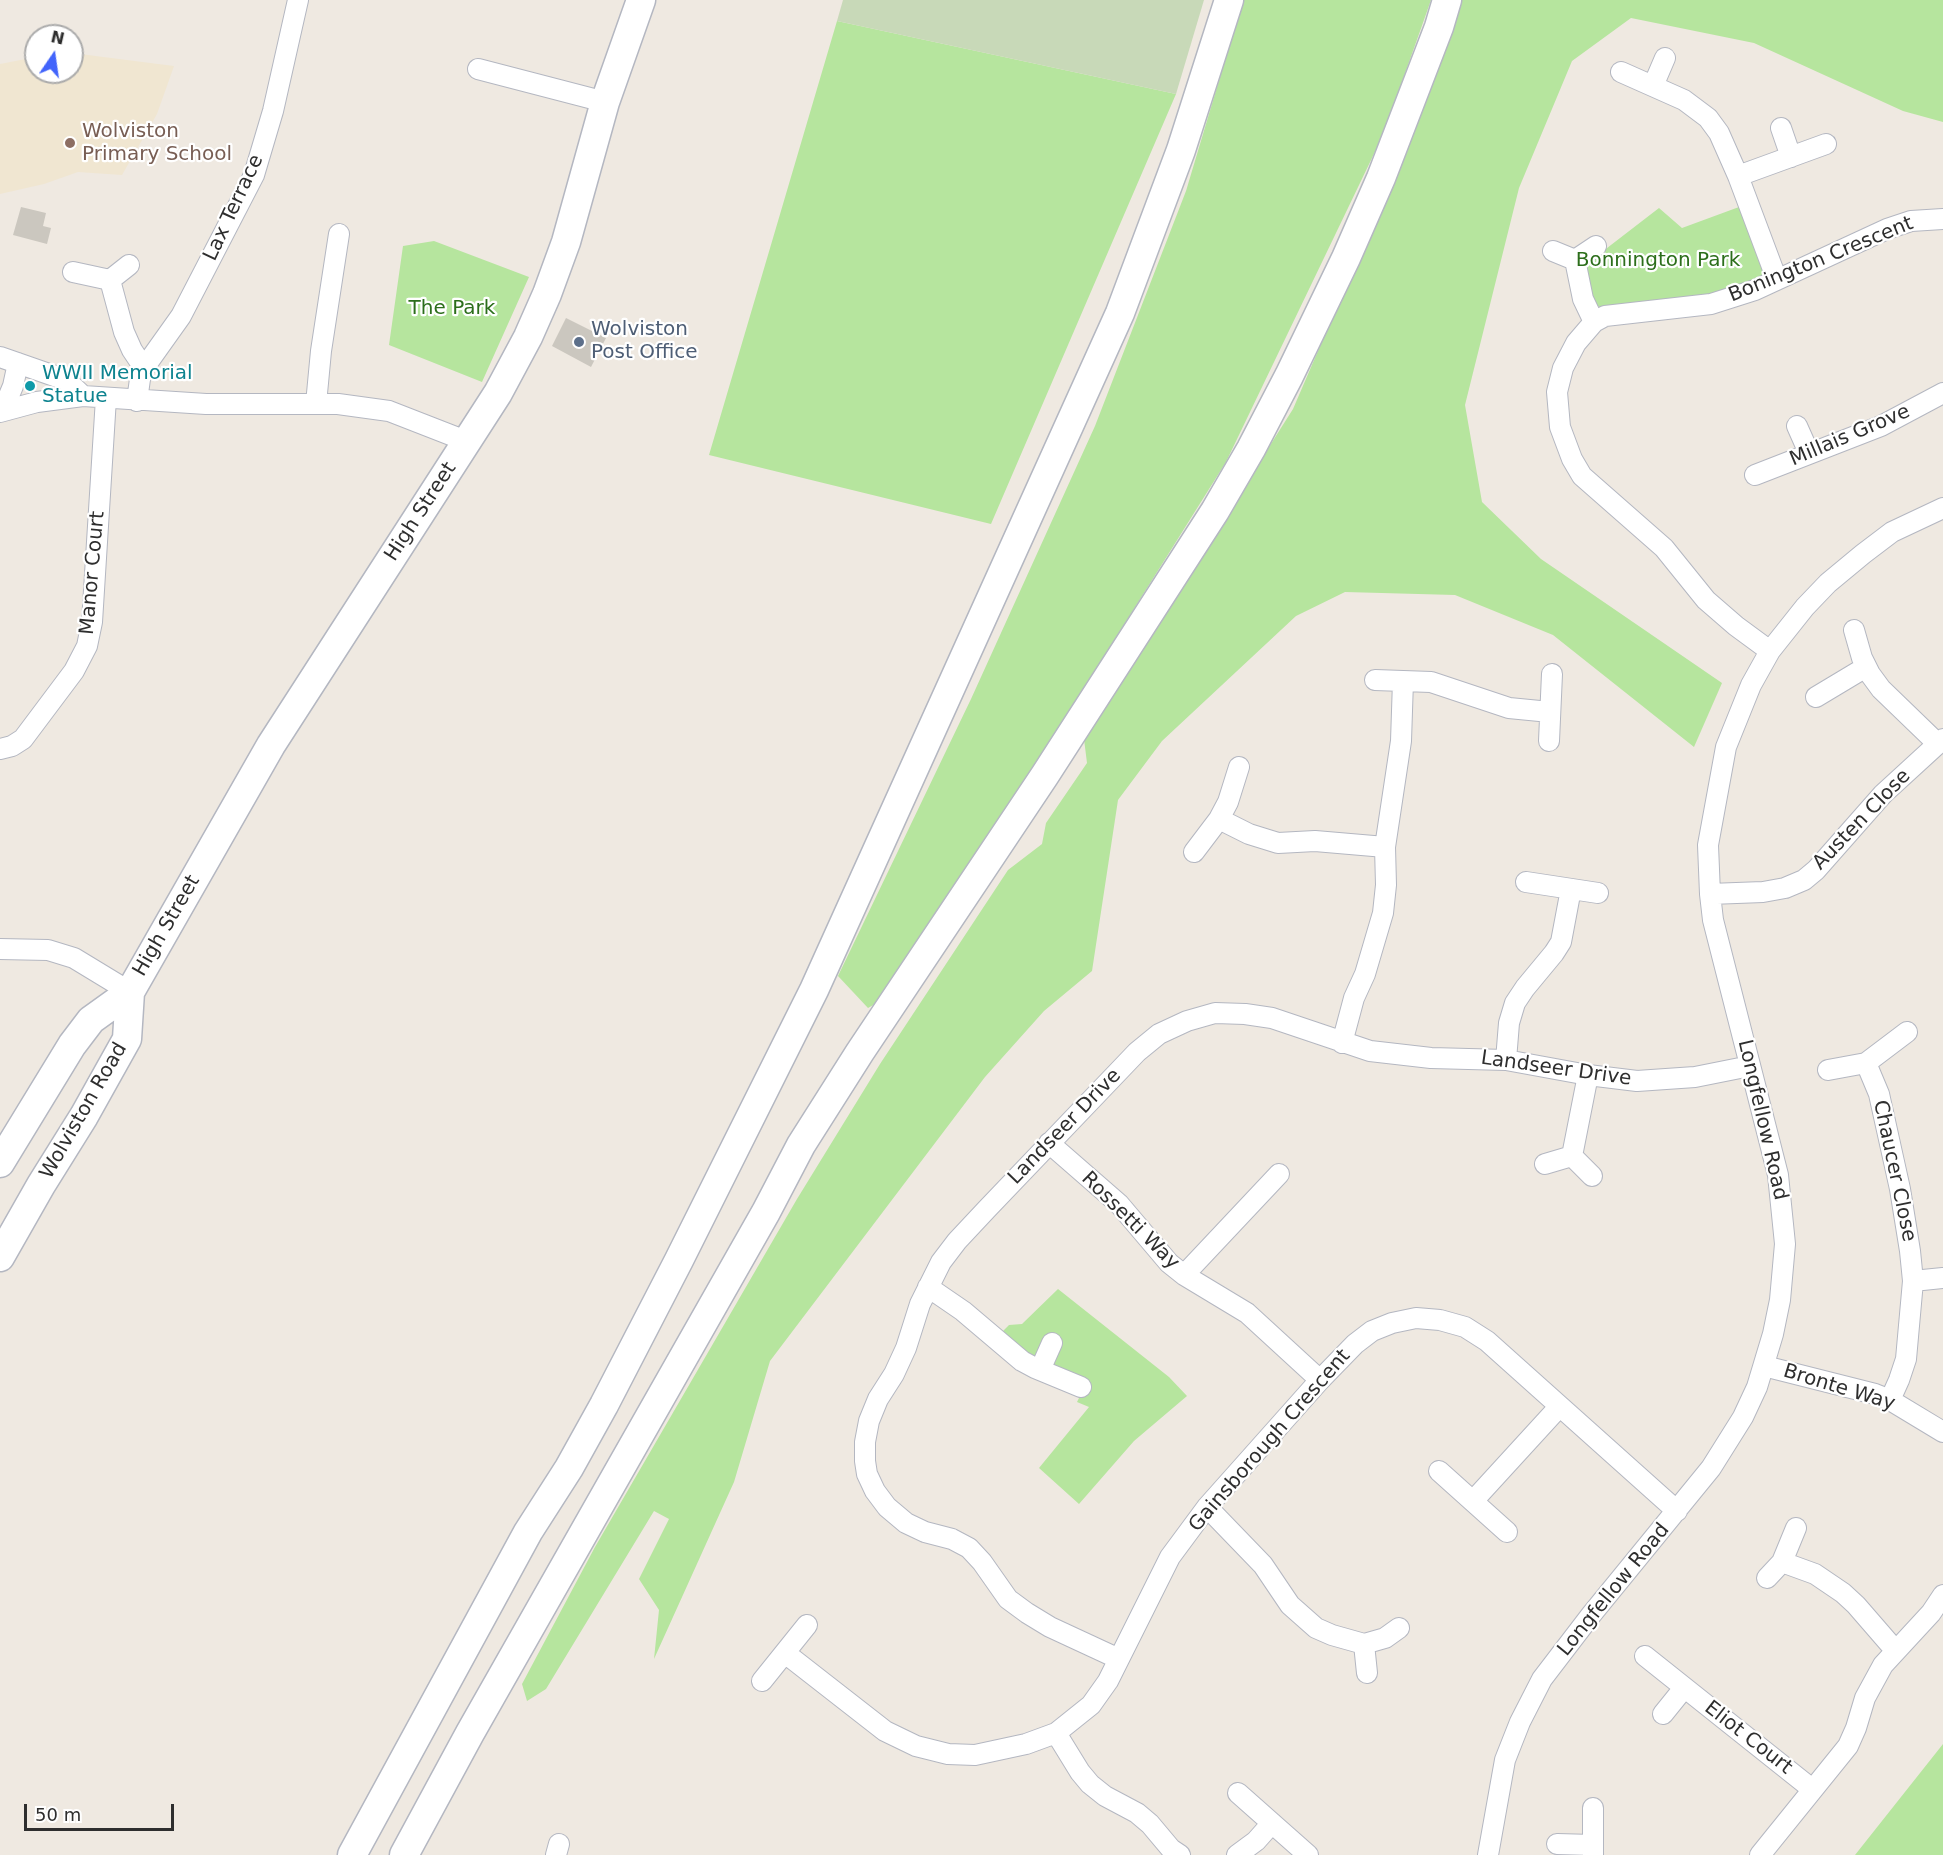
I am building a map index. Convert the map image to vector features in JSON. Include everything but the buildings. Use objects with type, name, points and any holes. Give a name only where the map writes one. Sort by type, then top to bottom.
[{"type":"street","name":"Lax Terrace","points":[[137,401],[144,368],[181,316],[255,175],[273,111],[298,0]]},
{"type":"street","name":"High Street","points":[[130,992],[271,745],[498,393],[528,337],[548,294],[566,242],[605,102],[641,0]]},
{"type":"street","points":[[352,1855],[528,1532],[569,1468],[604,1405],[680,1260],[814,990],[1120,313],[1181,150],[1229,0]]},
{"type":"street","points":[[404,1855],[475,1724],[766,1212],[801,1145],[860,1052],[1115,668],[1215,512],[1251,449],[1346,258],[1381,178],[1439,27],[1447,0]]},
{"type":"street","points":[[1653,86],[1665,58]]},
{"type":"street","points":[[478,69],[605,102]]},
{"type":"street","points":[[1621,72],[1684,100],[1708,118],[1719,134],[1738,176],[1777,280]]},
{"type":"street","points":[[1781,129],[1791,157]]},
{"type":"street","points":[[1738,176],[1826,144]]},
{"type":"street","name":"Bonington Crescent","points":[[1594,322],[1605,316],[1623,313],[1711,304],[1755,290],[1911,221],[1943,219]]},
{"type":"street","points":[[316,404],[321,351],[339,234]]},
{"type":"street","points":[[1575,260],[1596,246]]},
{"type":"street","points":[[1553,251],[1575,260]]},
{"type":"street","points":[[1575,260],[1583,299],[1594,322],[1576,343],[1563,368],[1557,392],[1560,427],[1572,459],[1582,476],[1596,490],[1664,548],[1706,600],[1736,627],[1770,651]]},
{"type":"street","points":[[73,272],[110,280],[129,266]]},
{"type":"street","points":[[110,280],[124,332],[144,368]]},
{"type":"street","points":[[0,411],[13,386],[9,360],[66,380],[83,396]]},
{"type":"street","name":"Millais Grove","points":[[1755,475],[1881,426],[1943,393]]},
{"type":"street","points":[[0,411],[36,402],[83,396],[206,404],[338,404],[389,411],[466,441]]},
{"type":"street","name":"Manor Court","points":[[0,749],[12,746],[23,739],[74,671],[87,646],[92,622],[106,398]]},
{"type":"street","points":[[1797,426],[1809,453]]},
{"type":"street","name":"Longfellow Road","points":[[1488,1855],[1505,1760],[1520,1722],[1542,1679],[1711,1468],[1743,1417],[1757,1386],[1780,1300],[1785,1244],[1778,1175],[1713,920],[1710,894],[1708,845],[1726,747],[1751,685],[1770,651],[1805,607],[1828,583],[1892,532],[1943,508]]},
{"type":"street","name":"Austen Close","points":[[1710,894],[1774,890],[1804,880],[1816,870],[1883,794],[1941,741],[1881,689],[1866,667],[1854,630]]},
{"type":"street","points":[[1816,697],[1866,667]]},
{"type":"street","points":[[1549,741],[1552,674]]},
{"type":"street","points":[[1375,680],[1439,684],[1509,708],[1550,712]]},
{"type":"street","points":[[1342,1043],[1353,998],[1365,974],[1379,932],[1386,885],[1385,847],[1401,741],[1403,681]]},
{"type":"street","points":[[1194,852],[1219,819],[1228,802],[1239,767]]},
{"type":"street","points":[[1219,819],[1249,834],[1278,843],[1315,841],[1385,847]]},
{"type":"street","points":[[1526,882],[1598,892]]},
{"type":"street","points":[[1506,1060],[1509,1023],[1515,1004],[1561,942],[1571,890]]},
{"type":"street","points":[[0,950],[48,950],[65,955],[74,958],[130,992]]},
{"type":"street","name":"Wolviston Road","points":[[0,1163],[72,1045],[91,1020],[130,992]]},
{"type":"street","name":"Wolviston Road","points":[[0,1257],[94,1098],[126,1039],[130,992]]},
{"type":"street","name":"Landseer Drive","points":[[1119,1659],[1050,1627],[1027,1613],[1008,1599],[982,1562],[969,1548],[952,1539],[925,1532],[906,1523],[886,1507],[867,1474],[865,1442],[869,1420],[906,1348],[920,1304],[941,1262],[957,1241],[1137,1052],[1159,1034],[1187,1021],[1215,1013],[1272,1018],[1370,1051],[1401,1055],[1506,1060],[1588,1075],[1637,1081],[1695,1077],[1750,1066]]},
{"type":"street","points":[[1828,1070],[1866,1062],[1907,1032]]},
{"type":"street","name":"Chaucer Close","points":[[1866,1062],[1879,1094],[1911,1251],[1913,1281],[1906,1359],[1890,1400]]},
{"type":"street","points":[[1572,1156],[1588,1075]]},
{"type":"street","name":"Rossetti Way","points":[[1049,1143],[1119,1204],[1169,1263],[1184,1275],[1247,1313],[1320,1380]]},
{"type":"street","points":[[1545,1164],[1572,1156]]},
{"type":"street","points":[[1572,1156],[1592,1176]]},
{"type":"street","name":"Rossetti Way","points":[[1184,1275],[1279,1174]]},
{"type":"street","points":[[1913,1281],[1943,1278]]},
{"type":"street","points":[[928,1287],[963,1311],[1008,1351],[1040,1370],[1081,1387]]},
{"type":"street","name":"Gainsborough Crescent","points":[[785,1653],[885,1731],[916,1746],[948,1754],[975,1755],[1015,1747],[1056,1733],[1090,1705],[1108,1681],[1170,1557],[1207,1507],[1355,1344],[1372,1331],[1392,1323],[1416,1318],[1440,1320],[1465,1327],[1488,1341],[1677,1511]]},
{"type":"street","points":[[1040,1370],[1052,1343]]},
{"type":"street","name":"Bronte Way","points":[[1764,1366],[1890,1400],[1943,1432]]},
{"type":"street","points":[[1473,1501],[1559,1407]]},
{"type":"street","points":[[1438,1471],[1507,1532]]},
{"type":"street","points":[[1207,1507],[1263,1565],[1290,1605],[1316,1628],[1364,1644],[1385,1638],[1399,1628]]},
{"type":"street","points":[[1767,1578],[1782,1562],[1796,1528]]},
{"type":"street","points":[[1782,1562],[1815,1575],[1844,1593],[1895,1650]]},
{"type":"street","points":[[1760,1855],[1848,1746],[1865,1698],[1882,1665],[1931,1613],[1943,1596]]},
{"type":"street","points":[[762,1681],[807,1625]]},
{"type":"street","points":[[1364,1644],[1367,1673]]},
{"type":"street","name":"Eliot Court","points":[[1645,1656],[1812,1789]]},
{"type":"street","name":"Eliot Court","points":[[1663,1714],[1684,1688]]},
{"type":"street","points":[[1056,1733],[1080,1773],[1090,1784],[1105,1796],[1137,1813],[1150,1824],[1171,1849],[1180,1855]]},
{"type":"street","points":[[1238,1792],[1308,1855]]},
{"type":"street","points":[[1557,1844],[1593,1850],[1593,1808]]},
{"type":"street","points":[[1237,1855],[1256,1841],[1272,1823]]},
{"type":"shaded area","name":"Wolviston Primary School","points":[[84,55],[174,66],[157,114],[122,175],[78,172],[44,184],[0,194],[0,64],[24,59],[24,84],[84,84]]},
{"type":"green space","points":[[843,0],[1204,0],[1176,94],[837,21]]},
{"type":"green space","points":[[1243,0],[1431,0],[1384,133],[1226,462],[1075,703],[884,999],[868,1008],[838,976],[971,699],[1095,426],[1186,191]]},
{"type":"green space","points":[[1458,0],[1943,0],[1943,122],[1903,111],[1754,43],[1631,18],[1572,61],[1519,188],[1465,405],[1482,502],[1541,559],[1722,683],[1694,747],[1553,635],[1455,595],[1345,592],[1296,616],[1162,741],[1118,800],[1092,971],[1044,1011],[985,1077],[770,1361],[734,1482],[654,1659],[659,1610],[639,1579],[669,1519],[654,1511],[546,1689],[527,1701],[522,1684],[595,1547],[797,1199],[880,1064],[1008,870],[1042,844],[1046,823],[1087,763],[1084,739],[1293,409],[1407,144]]},
{"type":"green space","points":[[837,21],[1176,94],[991,524],[709,455]]},
{"type":"green space","name":"Bonnington Park","points":[[1739,207],[1765,269],[1764,276],[1714,296],[1602,309],[1592,301],[1585,265],[1659,208],[1682,228]]},
{"type":"green space","name":"The Park","points":[[434,241],[529,277],[482,382],[389,345],[403,246]]},
{"type":"green space","points":[[1058,1289],[1169,1377],[1187,1396],[1134,1441],[1079,1504],[1039,1468],[1089,1407],[1077,1402],[1085,1386],[998,1336],[1009,1325],[1022,1324]]},
{"type":"green space","points":[[1943,1744],[1943,1855],[1855,1855]]},
{"type":"place","name":"Wolviston Primary School","points":[[70,143]]},
{"type":"place","name":"Wolviston Post Office","points":[[579,342]]},
{"type":"place","name":"WWII Memorial Statue","points":[[30,386]]}]
